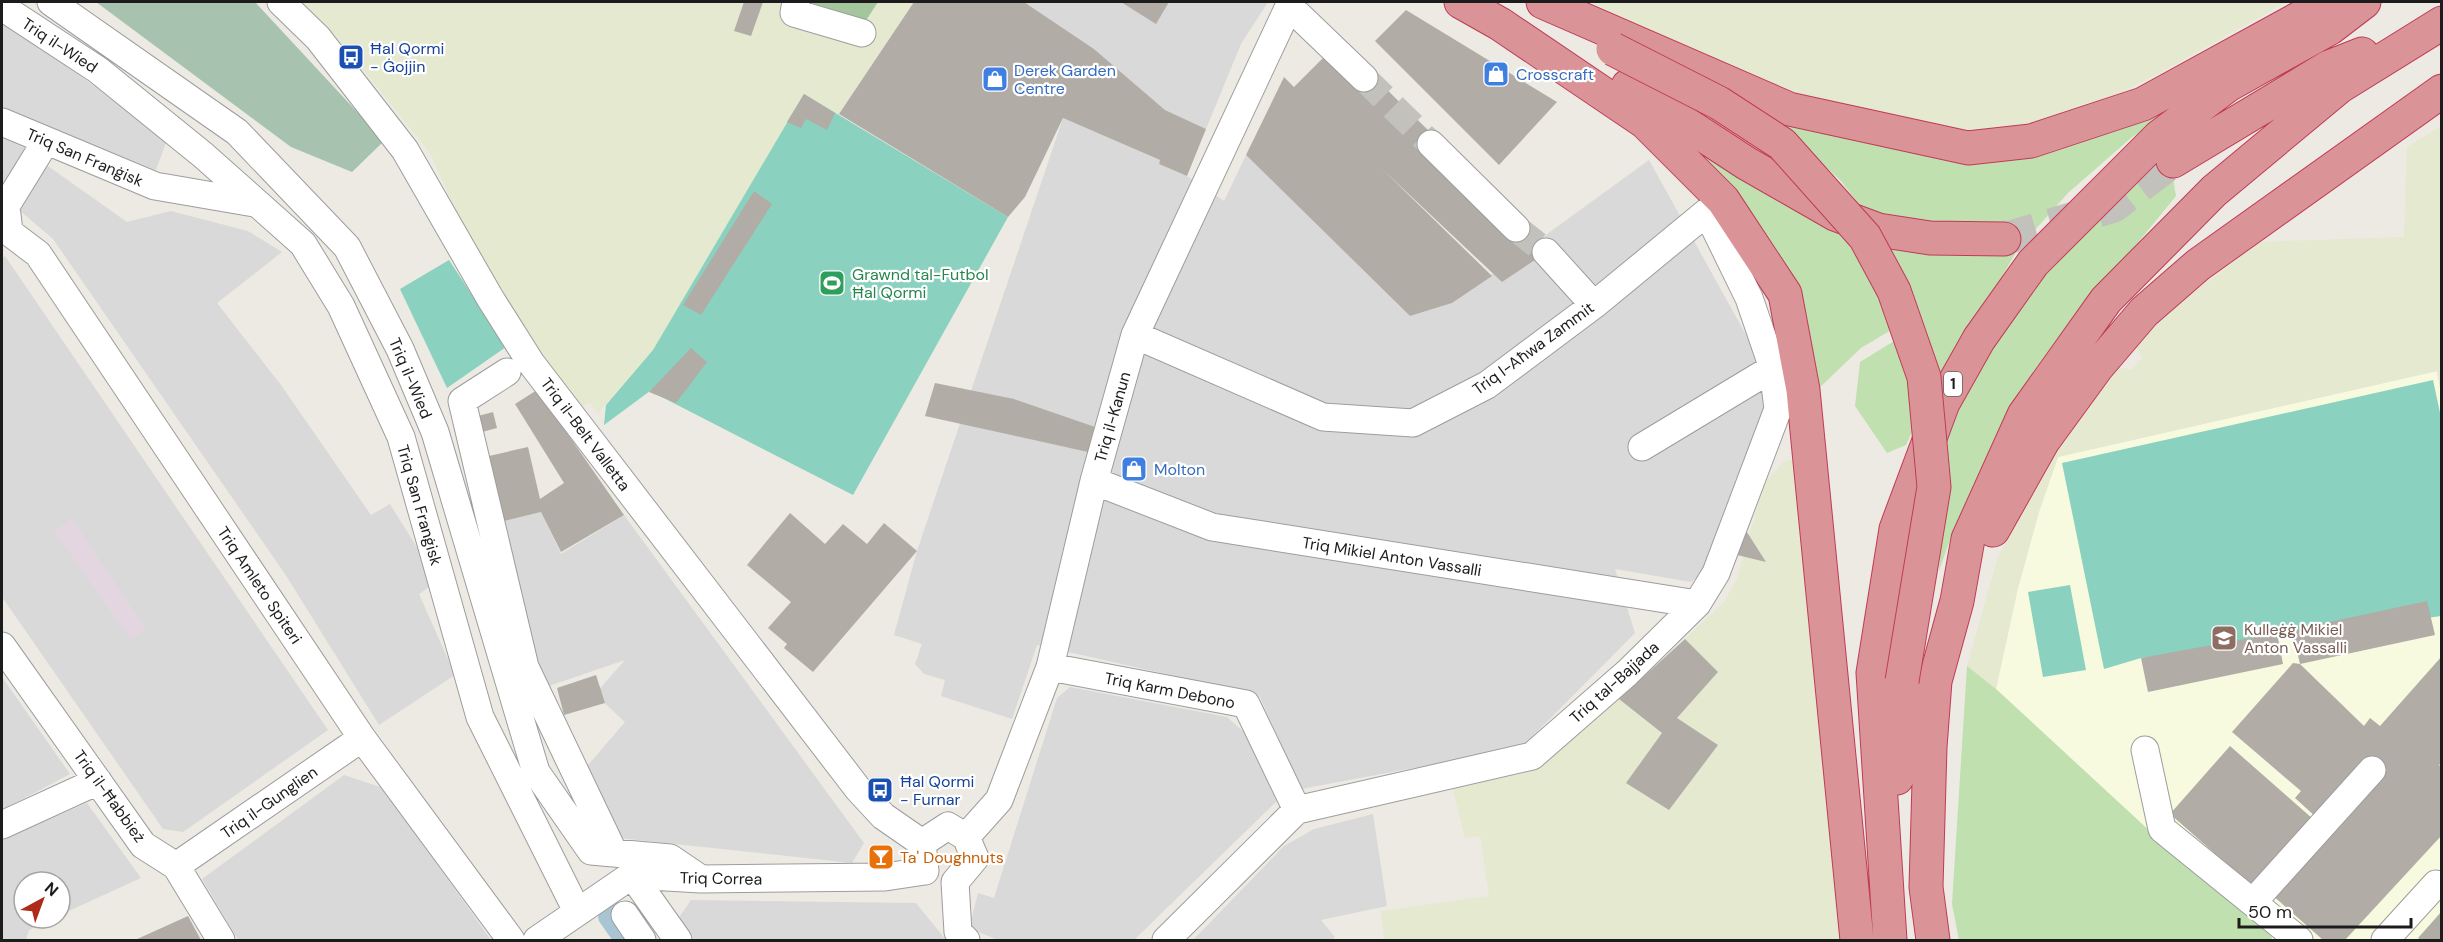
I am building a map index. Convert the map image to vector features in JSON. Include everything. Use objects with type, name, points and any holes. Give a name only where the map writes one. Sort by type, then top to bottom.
[{"type":"highway","points":[[1446,2],[1487,33],[1626,123],[1707,212]]},
{"type":"highway","points":[[1461,2],[1500,24],[1645,122],[1723,200],[1785,294],[1803,390],[1857,940]]},
{"type":"highway","points":[[1528,2],[1719,103],[1782,144],[1823,186],[1865,237],[1894,291],[1924,377],[1934,488],[1902,681],[1896,814],[1898,881],[1908,940]]},
{"type":"highway","points":[[1543,2],[1789,109],[1968,148],[2031,141],[2143,104],[2329,2]]},
{"type":"highway","name":"1","points":[[1890,940],[1873,673],[1896,529],[1943,403],[1979,339],[2033,263],[2144,152],[2228,85],[2330,28],[2364,2]]},
{"type":"highway","points":[[2173,161],[2329,68],[2442,21]]},
{"type":"highway","points":[[1933,940],[1926,887],[1930,747],[1935,681],[1957,601],[1968,539],[2024,414],[2106,300],[2214,192],[2339,87],[2442,21]]},
{"type":"highway","points":[[1500,24],[1591,61],[1746,163],[1835,214],[1878,230],[1930,238],[2004,239]]},
{"type":"highway","points":[[1957,601],[2001,514],[2043,441],[2097,367],[2144,312],[2198,265],[2442,90]]},
{"type":"street","name":"Triq il-Wied","points":[[51,2],[237,132],[347,247],[400,349],[435,432],[536,772],[591,851],[670,858],[701,879]]},
{"type":"street","name":"Triq il-Belt Valletta","points":[[281,2],[318,38],[405,150],[490,298],[531,363],[858,789],[883,816],[922,843]]},
{"type":"street","points":[[796,2],[794,13],[862,33]]},
{"type":"street","points":[[1291,3],[1364,78]]},
{"type":"street","name":"Triq il-Kanun","points":[[966,837],[999,800],[1050,667],[1094,481],[1136,335],[1291,3]]},
{"type":"street","name":"Triq il-Wied","points":[[2,7],[98,70],[197,150],[254,202]]},
{"type":"street","name":"Triq San Franġisk","points":[[2,122],[155,186],[254,202],[303,244],[341,306],[400,437],[480,717],[578,911]]},
{"type":"street","points":[[168,189],[184,172],[197,150],[237,132]]},
{"type":"street","points":[[5,232],[6,206],[46,141]]},
{"type":"street","points":[[1431,144],[1516,228]]},
{"type":"street","name":"Triq l-Aħwa Zammit","points":[[1136,335],[1323,417],[1413,423],[1487,385],[1594,305],[1707,212]]},
{"type":"street","name":"Triq tal-Bajjada","points":[[1297,810],[1532,756],[1627,673],[1697,604],[1716,573],[1778,408],[1773,368],[1749,298],[1707,212]]},
{"type":"street","name":"Triq Amleto Spiteri","points":[[5,232],[38,254],[362,738],[512,940]]},
{"type":"street","points":[[1546,252],[1594,305]]},
{"type":"street","points":[[1642,447],[1773,368]]},
{"type":"street","points":[[507,372],[462,402],[525,667],[614,853]]},
{"type":"street","name":"Triq Mikiel Anton Vassalli","points":[[1094,481],[1212,527],[1697,604]]},
{"type":"street","name":"Triq il-Ħabbież","points":[[2,646],[144,845],[176,866],[221,940]]},
{"type":"street","name":"Triq Karm Debono","points":[[1050,667],[1246,704],[1297,810]]},
{"type":"street","name":"Triq il-Gunglien","points":[[176,866],[362,738]]},
{"type":"street","points":[[2145,750],[2162,829],[2299,940]]},
{"type":"street","points":[[2253,902],[2372,770]]},
{"type":"street","points":[[2,825],[98,781]]},
{"type":"street","points":[[1166,940],[1297,810]]},
{"type":"street","points":[[955,882],[939,879],[925,870],[922,843],[948,826],[966,837],[975,858],[955,882],[958,932],[966,940]]},
{"type":"street","name":"Triq Correa","points":[[632,875],[701,879],[885,877],[925,870]]},
{"type":"street","points":[[537,940],[632,875],[678,940]]},
{"type":"street","points":[[2385,940],[2440,883]]},
{"type":"street","points":[[625,915],[642,940]]},
{"type":"street","points":[[512,940],[523,937],[532,940]]},
{"type":"shaded area","points":[[96,2],[255,2],[384,141],[352,172],[291,147]]},
{"type":"shaded area","points":[[300,2],[914,2],[839,114],[835,113],[653,350],[598,413],[590,403],[574,410],[500,294],[460,220],[430,153],[336,36]]},
{"type":"shaded area","points":[[1024,2],[1268,2],[1241,44],[1206,129],[1165,110],[1094,49]]},
{"type":"shaded area","points":[[1591,2],[2287,2],[2158,74],[2066,120],[1963,131],[1886,121],[1749,80]]},
{"type":"shaded area","points":[[2,18],[167,140],[156,170],[2,108]]},
{"type":"shaded area","points":[[1063,118],[1160,160],[1159,164],[1187,176],[1224,201],[1246,155],[1410,316],[1452,303],[1649,160],[1775,387],[1709,568],[1691,582],[1615,569],[1635,633],[1521,748],[1301,789],[1259,695],[1037,645],[1012,719],[941,696],[945,680],[924,674],[915,664],[922,644],[894,635],[917,551]]},
{"type":"shaded area","points":[[2441,126],[2441,395],[2437,371],[2058,457],[2039,512],[2018,588],[1996,689],[1967,666],[1997,560],[2027,490],[2116,367],[2132,370],[2142,358],[2135,346],[2185,299],[2260,242],[2404,237],[2407,147]]},
{"type":"shaded area","points":[[2,138],[29,150],[2,187]]},
{"type":"shaded area","points":[[45,164],[127,222],[171,211],[248,231],[282,252],[217,303],[281,385],[371,515],[390,504],[438,581],[419,594],[455,675],[379,725],[285,574],[53,239],[19,210]]},
{"type":"shaded area","points":[[5,256],[328,730],[183,832],[163,829],[2,597],[2,258]]},
{"type":"shaded area","name":"Kulleġġ Mikiel Anton Vassalli","points":[[2437,371],[2442,395],[2441,940],[2271,940],[2272,936],[2153,834],[1996,689],[2018,588],[2039,512],[2058,457]]},
{"type":"shaded area","points":[[1803,456],[1841,940],[1384,940],[1381,911],[1489,896],[1480,836],[1465,838],[1452,785],[1539,764],[1619,699],[1685,639],[1724,602],[1737,579],[1764,484],[1783,462]]},
{"type":"shaded area","points":[[541,512],[561,554],[624,515],[864,843],[852,863],[619,838],[583,771],[625,722],[595,694],[625,660],[540,689],[494,523]]},
{"type":"shaded area","points":[[72,519],[146,629],[130,639],[54,531]]},
{"type":"shaded area","points":[[2,677],[70,774],[2,810]]},
{"type":"shaded area","points":[[1070,687],[1227,717],[1246,734],[1277,801],[1134,940],[998,940],[969,928],[978,893],[994,898],[1057,698]]},
{"type":"shaded area","points":[[344,775],[383,788],[491,940],[238,940],[202,879]]},
{"type":"shaded area","points":[[87,803],[141,878],[72,910],[72,870],[12,870],[12,930],[29,930],[26,940],[2,940],[2,840]]},
{"type":"shaded area","points":[[1373,814],[1387,906],[1321,920],[1335,937],[1332,940],[1193,940],[1284,846],[1314,829]]},
{"type":"shaded area","points":[[691,900],[916,903],[946,940],[693,940],[678,919]]},
{"type":"green space","points":[[809,2],[878,2],[865,22]]},
{"type":"green space","points":[[1652,55],[1949,156],[2218,83],[2132,137],[2068,193],[2018,249],[1941,382],[1915,300],[1878,230],[1841,181],[1779,123]]},
{"type":"green space","name":"Grawnd tal-Futbol Ħal Qormi","points":[[804,94],[1008,217],[853,495],[650,391],[604,425],[606,405],[653,350]]},
{"type":"green space","points":[[1686,137],[1773,199],[1852,239],[1893,329],[1861,348],[1816,391]]},
{"type":"green space","points":[[2168,148],[2176,196],[2066,331],[2009,413],[1952,534],[1939,571],[1948,429],[1988,349],[2042,273]]},
{"type":"green space","points":[[449,260],[506,347],[447,388],[400,289]]},
{"type":"green space","points":[[1899,338],[1917,421],[1906,445],[1887,453],[1855,406],[1860,362]]},
{"type":"green space","points":[[2433,380],[2442,422],[2441,616],[2141,658],[2104,669],[2062,463]]},
{"type":"green space","points":[[2070,585],[2086,670],[2043,677],[2028,592]]},
{"type":"green space","points":[[1967,666],[1996,689],[2153,834],[2272,937],[2271,940],[1959,940],[1952,904]]},
{"type":"building","points":[[744,2],[763,2],[751,36],[734,31]]},
{"type":"building","name":"Derek Garden Centre","points":[[914,2],[1024,2],[1094,49],[1165,110],[1206,129],[1187,176],[1159,164],[1160,160],[1063,118],[1025,197],[1008,217],[839,114]]},
{"type":"building","points":[[1121,2],[1169,2],[1156,24]]},
{"type":"building","points":[[1406,10],[1557,102],[1499,165],[1375,41]]},
{"type":"building","points":[[1330,51],[1370,73],[1550,250],[1502,282],[1381,168],[1492,276],[1452,303],[1410,316],[1246,155],[1284,77],[1294,87]]},
{"type":"building","points":[[804,94],[835,113],[827,130],[806,119],[801,128],[787,122]]},
{"type":"building","points":[[754,191],[772,204],[701,315],[683,305]]},
{"type":"building","points":[[691,348],[707,362],[676,403],[649,392]]},
{"type":"building","points":[[935,383],[1014,399],[1095,427],[1088,452],[925,416]]},
{"type":"building","points":[[537,390],[624,515],[561,552],[541,512],[500,522],[489,456],[528,447],[540,499],[564,483],[515,404]]},
{"type":"building","points":[[493,412],[497,428],[482,432],[478,416]]},
{"type":"building","points":[[790,513],[825,544],[843,524],[867,544],[884,523],[917,551],[813,672],[784,648],[787,644],[768,628],[791,602],[747,565]]},
{"type":"building","points":[[1745,529],[1766,562],[1737,555]]},
{"type":"building","points":[[2427,601],[2435,635],[2300,664],[2292,630]]},
{"type":"building","points":[[2277,633],[2283,664],[2148,692],[2141,658]]},
{"type":"building","points":[[1685,639],[1718,672],[1677,718],[1718,745],[1669,810],[1626,783],[1662,733],[1619,699]]},
{"type":"building","points":[[2442,656],[2442,762],[2439,765],[2442,768],[2442,835],[2345,940],[2323,940],[2271,894],[2317,818],[2295,798],[2301,791],[2232,732],[2293,663],[2300,664],[2364,726],[2370,718],[2380,726]]},
{"type":"building","points":[[596,675],[605,703],[564,715],[557,688]]},
{"type":"building","points":[[2230,746],[2313,819],[2253,887],[2170,814]]},
{"type":"building","points":[[2442,911],[2442,940],[2418,938]]},
{"type":"building","points":[[188,916],[201,940],[135,940]]},
{"type":"waterway","points":[[610,916],[627,940]]},
{"type":"tunnel","points":[[1364,78],[1431,144]]},
{"type":"tunnel","points":[[2004,239],[2114,206],[2173,161]]},
{"type":"tunnel","points":[[1516,228],[1546,252]]},
{"type":"place","name":"Ħal Qormi - Ġojjin","points":[[351,57]]},
{"type":"place","name":"Crosscraft","points":[[1496,74]]},
{"type":"place","name":"Derek Garden Centre","points":[[995,79]]},
{"type":"place","name":"Grawnd tal-Futbol Ħal Qormi","points":[[832,283]]},
{"type":"place","name":"Molton","points":[[1134,469]]},
{"type":"place","name":"Kulleġġ Mikiel Anton Vassalli","points":[[2224,638]]},
{"type":"place","name":"Ħal Qormi - Furnar","points":[[880,790]]},
{"type":"place","name":"Ta' Doughnuts","points":[[881,857]]}]
